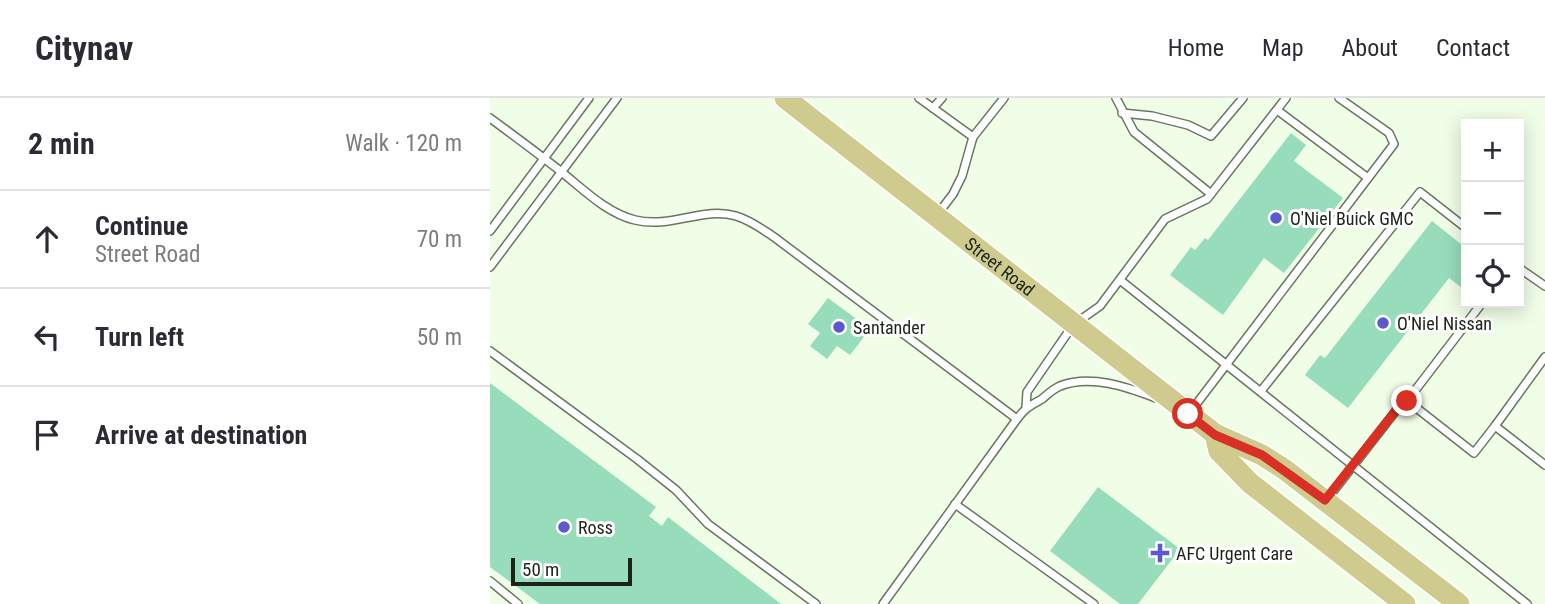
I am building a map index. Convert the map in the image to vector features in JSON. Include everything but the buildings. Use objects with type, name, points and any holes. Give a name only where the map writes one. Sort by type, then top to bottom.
[{"type":"main road","name":"Street Road","points":[[785,98],[1215,435],[1262,455],[1325,500],[1459,604]]},
{"type":"main road","name":"Street Road","points":[[1215,435],[1220,451],[1250,483],[1405,604]]},
{"type":"lane","points":[[490,231],[589,98]]},
{"type":"lane","points":[[490,267],[617,98]]},
{"type":"lane","points":[[919,98],[973,138]]},
{"type":"lane","points":[[933,108],[942,98]]},
{"type":"lane","points":[[936,216],[953,194],[962,176],[973,138],[1004,98]]},
{"type":"lane","points":[[1116,98],[1134,132],[1211,194]]},
{"type":"lane","points":[[1122,113],[1188,124],[1211,136],[1244,98]]},
{"type":"lane","points":[[1026,407],[1027,392],[1073,325],[1100,306],[1166,219],[1208,199],[1286,98]]},
{"type":"lane","points":[[883,604],[1026,407],[1062,385],[1093,381],[1126,387],[1185,412],[1226,363],[1394,144],[1389,133],[1339,98]]},
{"type":"lane","points":[[1277,110],[1367,178]]},
{"type":"lane","points":[[490,118],[600,202],[623,216],[666,223],[716,214],[734,215],[748,220],[1017,419]]},
{"type":"lane","points":[[1261,391],[1420,192],[1461,224]]},
{"type":"lane","points":[[1524,271],[1545,286]]},
{"type":"lane","points":[[1120,280],[1527,604]]},
{"type":"lane","points":[[1407,401],[1478,308]]},
{"type":"lane","points":[[490,351],[637,459],[676,490],[708,524],[816,604]]},
{"type":"lane","points":[[1325,500],[1405,399],[1474,453],[1545,357]]},
{"type":"lane","points":[[1495,426],[1545,465]]},
{"type":"lane","points":[[955,504],[1094,604]]},
{"type":"lane","points":[[490,581],[518,604]]},
{"type":"place","name":"O'Niel Buick GMC","points":[[1276,218]]},
{"type":"place","name":"O'Niel Nissan","points":[[1383,323]]},
{"type":"place","name":"Santander","points":[[839,327]]},
{"type":"place","name":"Ross","points":[[564,527]]},
{"type":"place","name":"AFC Urgent Care","points":[[1160,553]]},
{"type":"route","points":[[1188,414],[1215,435],[1262,455],[1325,500],[1405,399],[1407,401]]}]
